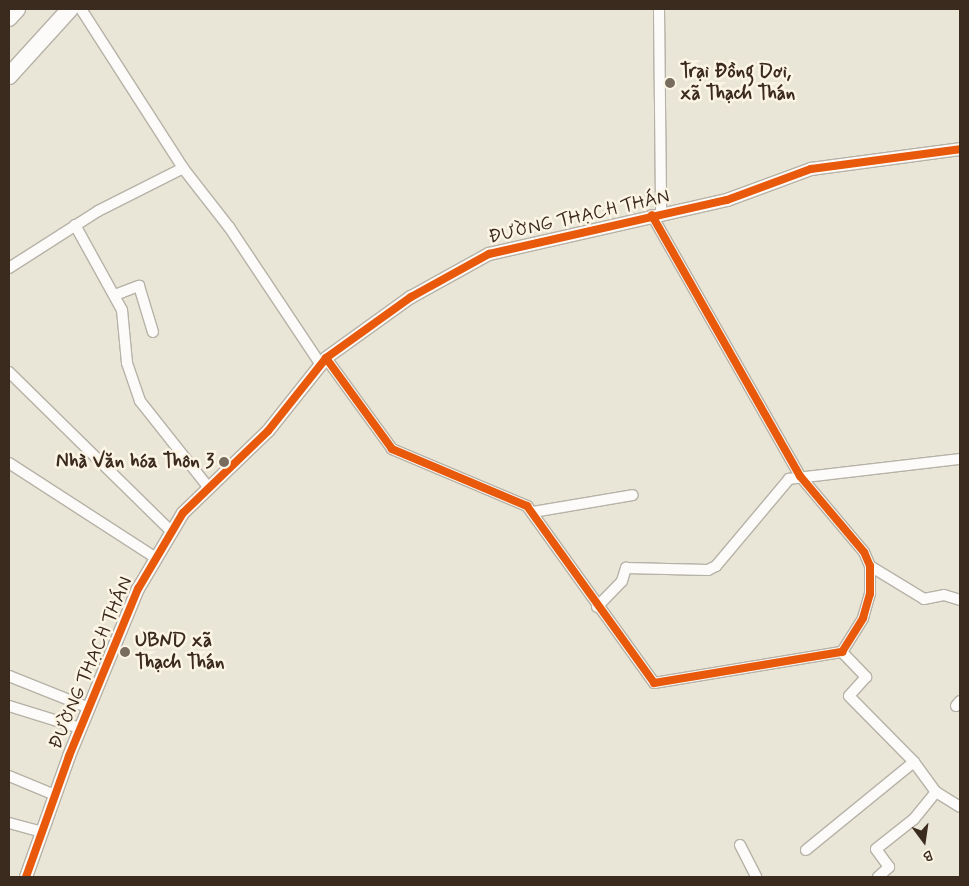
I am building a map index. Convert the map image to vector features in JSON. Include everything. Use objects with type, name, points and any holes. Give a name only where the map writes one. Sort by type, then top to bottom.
[{"type":"main road","points":[[9,18],[17,9]]},
{"type":"main road","points":[[9,76],[70,9]]},
{"type":"street","points":[[82,9],[183,168],[229,227],[324,362],[392,449],[519,501],[533,512],[597,607],[654,683],[842,652],[864,618],[870,566],[864,552],[800,476],[656,214],[659,9]]},
{"type":"street","name":"ĐƯỜNG THẠCH THÁN","points":[[26,877],[80,728],[138,589],[172,532],[209,488],[268,430],[324,362],[412,297],[489,254],[656,214],[727,200],[811,169],[960,149]]},
{"type":"street","points":[[9,268],[75,225],[183,168]]},
{"type":"street","points":[[75,225],[122,310],[127,363],[140,401],[209,488]]},
{"type":"street","points":[[115,295],[139,286],[153,332]]},
{"type":"street","points":[[9,372],[172,532]]},
{"type":"street","points":[[597,607],[622,580],[626,568],[708,570],[716,566],[783,484],[800,476],[960,460]]},
{"type":"street","points":[[9,463],[156,558]]},
{"type":"street","points":[[533,512],[633,495]]},
{"type":"street","points":[[870,566],[924,599],[944,595],[960,600]]},
{"type":"street","points":[[842,652],[866,677],[849,696],[914,762],[936,792],[960,807]]},
{"type":"street","points":[[9,676],[89,708]]},
{"type":"street","points":[[9,706],[80,728]]},
{"type":"street","points":[[806,850],[914,762]]},
{"type":"street","points":[[9,776],[55,795]]},
{"type":"street","points":[[878,877],[889,867],[876,849],[914,819],[936,792]]},
{"type":"street","points":[[9,823],[42,832]]},
{"type":"street","points":[[740,845],[756,877]]},
{"type":"cycle path","points":[[26,877],[69,756],[138,589],[183,513],[268,431],[326,358],[411,297],[489,254],[727,200],[811,169],[960,149]]},
{"type":"cycle path","points":[[326,358],[392,449],[527,506],[654,683],[842,652],[863,618],[870,594],[870,566],[864,552],[800,476],[652,215]]},
{"type":"place","name":"Trại Đồng Dơi, xã Thạch Thán","points":[[670,83]]},
{"type":"place","name":"Nhà Văn hóa Thôn 3","points":[[224,462]]},
{"type":"place","name":"UBND xã Thạch Thán","points":[[125,652]]}]
